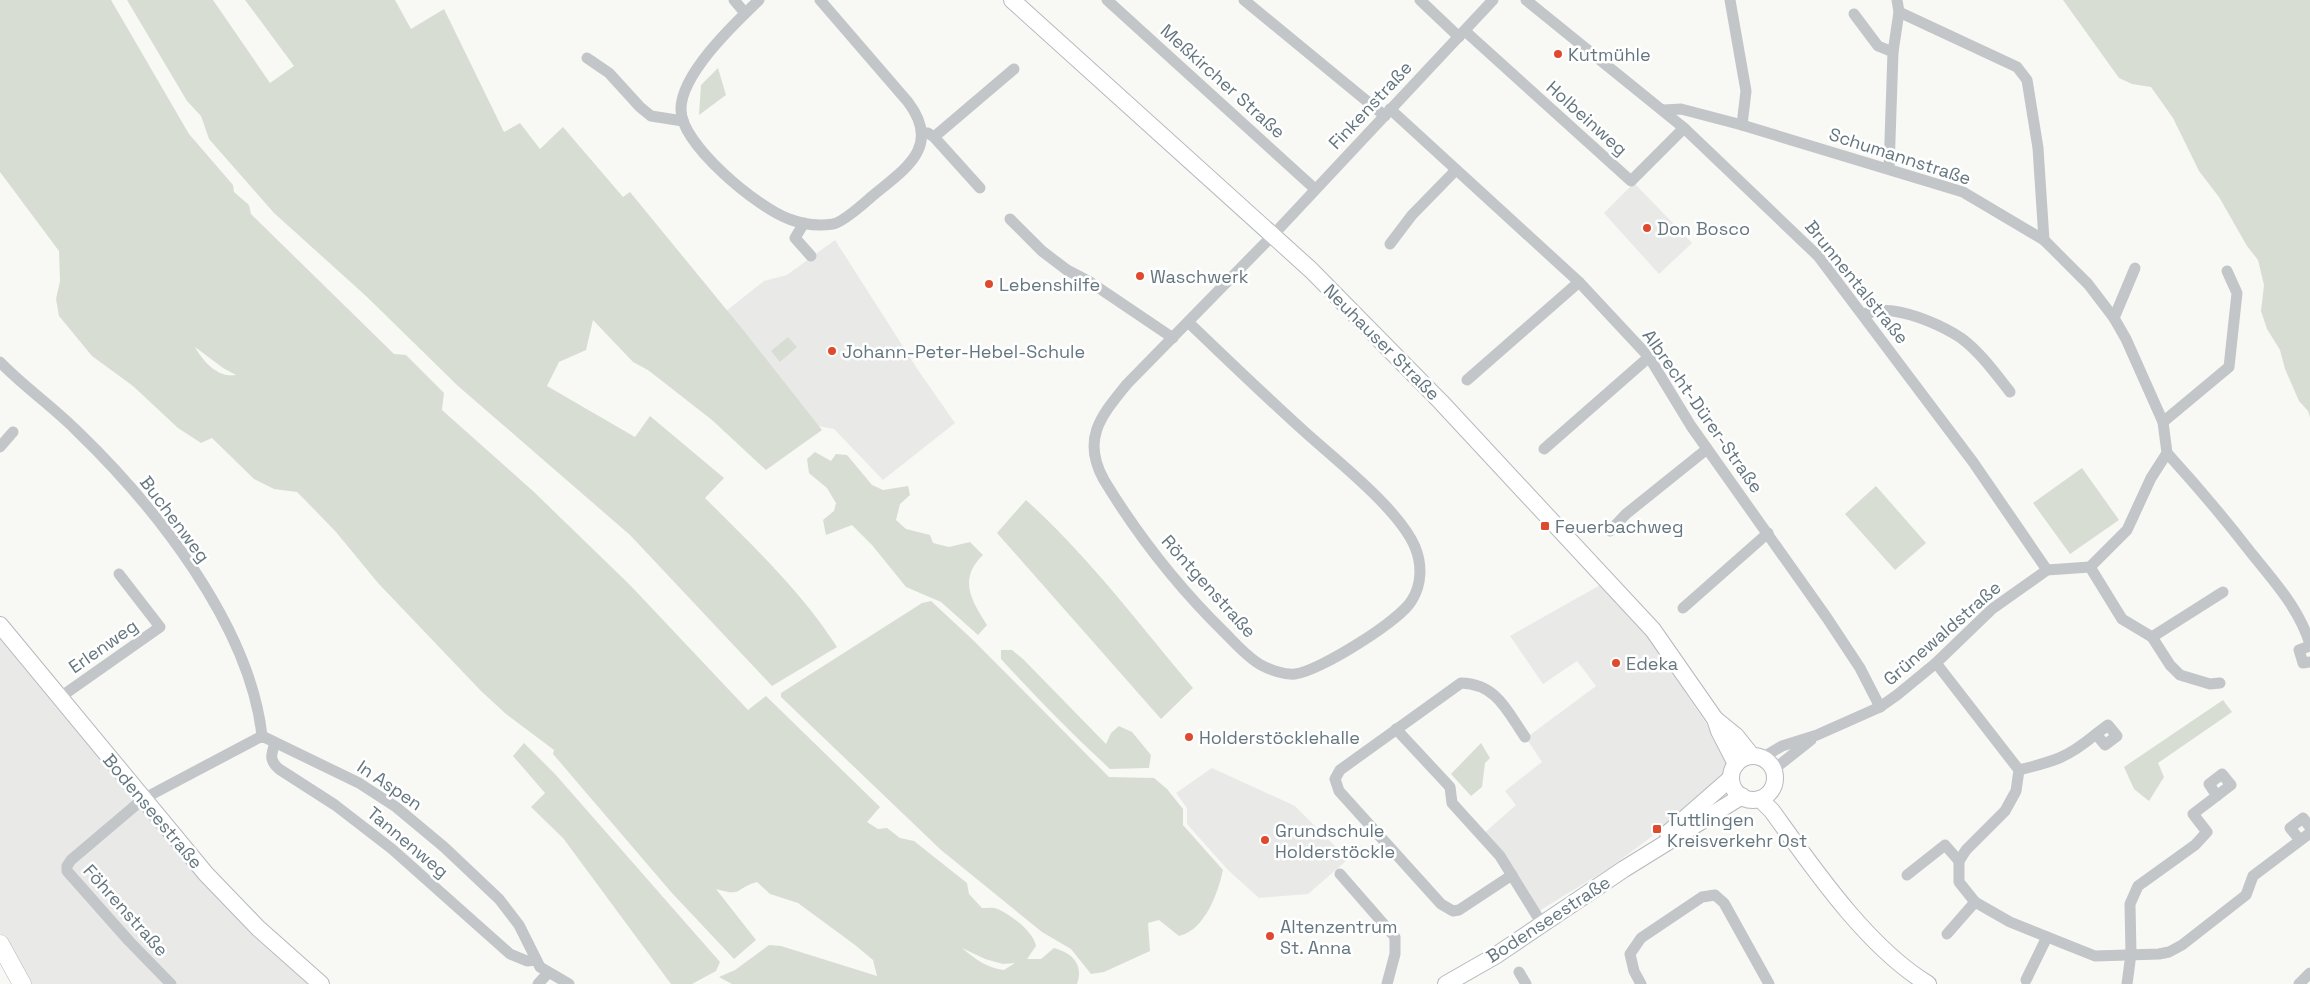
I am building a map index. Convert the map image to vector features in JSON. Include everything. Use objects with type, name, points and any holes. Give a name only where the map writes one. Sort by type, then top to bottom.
[{"type":"main road","points":[[0,944],[22,984]]},
{"type":"street","points":[[734,0],[745,13]]},
{"type":"street","points":[[759,0],[745,13],[692,75],[685,89],[681,109],[683,121],[691,136],[711,161],[732,181],[774,212],[811,256]]},
{"type":"street","points":[[774,212],[804,223],[836,224],[856,210],[915,158],[919,149],[922,130],[918,115],[820,0]]},
{"type":"street","name":"Neuhauser Straße","points":[[1012,0],[1311,270],[1441,402],[1652,630],[1717,725],[1734,771]]},
{"type":"street","name":"Meßkircher Straße","points":[[1107,0],[1315,189]]},
{"type":"street","name":"Albrecht-Dürer-Straße","points":[[1244,0],[1387,112],[1456,170],[1579,282],[1649,357],[1691,426],[1860,668],[1880,707]]},
{"type":"street","points":[[1420,0],[1462,34]]},
{"type":"street","name":"Finkenstraße","points":[[1273,235],[1493,0]]},
{"type":"street","name":"Brunnentalstraße","points":[[1526,0],[1664,110],[1813,250],[1974,462],[2047,570]]},
{"type":"street","points":[[1730,0],[1746,91],[1742,125]]},
{"type":"street","points":[[1889,169],[1893,52],[1898,6],[2017,67],[2027,80],[2038,148],[2044,240]]},
{"type":"street","points":[[1854,14],[1878,46],[1893,52]]},
{"type":"street","name":"Holbeinweg","points":[[1462,34],[1631,181],[1684,128]]},
{"type":"street","points":[[587,58],[609,73],[640,107],[651,116],[683,121]]},
{"type":"street","points":[[934,137],[1014,69]]},
{"type":"street","name":"Schumannstraße","points":[[1664,110],[1681,109],[1742,125],[1963,192],[2044,240],[2088,284],[2114,318],[2126,339],[2163,422],[2168,453]]},
{"type":"street","points":[[922,130],[934,137],[980,188]]},
{"type":"street","points":[[1390,244],[1412,215],[1456,170]]},
{"type":"street","points":[[1010,219],[1042,251],[1067,270],[1090,282],[1173,338]]},
{"type":"street","points":[[795,238],[804,223]]},
{"type":"street","name":"Röntgenstraße","points":[[1188,322],[1276,406],[1374,495],[1408,533],[1414,545],[1420,565],[1420,576],[1408,606],[1401,613],[1356,644],[1310,670],[1288,674],[1262,665],[1249,656],[1205,613],[1163,565],[1115,499],[1096,467],[1094,443],[1099,422],[1127,384],[1273,235]]},
{"type":"street","points":[[2114,318],[2135,268]]},
{"type":"street","points":[[2163,422],[2229,367],[2237,293],[2228,271]]},
{"type":"street","points":[[1467,380],[1579,282]]},
{"type":"street","points":[[1863,314],[1880,310],[1893,311],[1946,330],[1961,338],[2010,392]]},
{"type":"street","points":[[1544,449],[1649,357]]},
{"type":"street","name":"Buchenweg","points":[[0,362],[76,430],[106,461],[181,551],[225,625],[247,670],[259,715],[262,736]]},
{"type":"street","points":[[0,447],[13,432]]},
{"type":"street","points":[[1610,531],[1626,514],[1708,449]]},
{"type":"street","points":[[2047,570],[2090,567],[2126,530],[2150,478],[2168,453],[2212,504],[2289,600],[2304,626],[2310,645],[2298,650],[2303,663],[2310,662]]},
{"type":"street","points":[[1683,608],[1768,534]]},
{"type":"street","points":[[2090,567],[2122,620],[2152,637],[2170,665],[2180,675],[2210,684],[2220,683]]},
{"type":"street","name":"Grünewaldstraße","points":[[1757,757],[1782,746],[1817,735],[1880,707],[1898,695],[1936,663],[1992,609],[2047,570]]},
{"type":"street","name":"Erlenweg","points":[[59,698],[160,627],[118,574]]},
{"type":"street","points":[[2152,637],[2223,592]]},
{"type":"street","name":"Bodenseestraße","points":[[0,625],[211,880],[258,928],[321,984]]},
{"type":"street","points":[[1936,663],[2019,770],[2016,791],[2005,811],[1966,850],[1959,862],[1960,882],[1975,902],[2010,922],[2095,956],[2169,952],[2182,945],[2246,895],[2254,876],[2310,834]]},
{"type":"street","points":[[1512,875],[1460,910],[1448,909],[1441,904],[1338,791],[1335,779],[1340,770],[1461,683],[1476,684],[1496,695],[1525,737]]},
{"type":"street","name":"Neuhauser Straße","points":[[1717,725],[1736,736],[1757,757]]},
{"type":"street","points":[[1396,729],[1450,787],[1452,803],[1500,856],[1542,924]]},
{"type":"street","points":[[2019,770],[2056,761],[2079,748],[2096,734]]},
{"type":"street","name":"Grünewaldstraße","points":[[1773,770],[1817,735]]},
{"type":"street","points":[[143,799],[262,736]]},
{"type":"street","name":"In Aspen","points":[[262,736],[359,783],[396,807],[439,842],[499,899],[519,925],[535,960],[548,972],[569,984]]},
{"type":"street","name":"Tannenweg","points":[[275,743],[270,756],[271,762],[279,769],[335,805],[392,849],[510,954],[527,961],[535,960]]},
{"type":"street","points":[[1773,787],[1760,798],[1750,799],[1742,796],[1736,792],[1734,771],[1746,757],[1757,757],[1769,763],[1773,770],[1773,787],[1777,800],[1805,855]]},
{"type":"street","name":"Bodenseestraße","points":[[1624,869],[1734,771]]},
{"type":"street","name":"Bodenseestraße","points":[[1446,984],[1542,924],[1624,869],[1742,796]]},
{"type":"street","points":[[2128,984],[2131,954],[2130,904],[2133,894],[2138,886],[2195,845],[2207,832],[2193,814],[2217,796]]},
{"type":"street","points":[[1760,798],[1847,910],[1875,942],[1928,984]]},
{"type":"street","name":"Föhrenstraße","points":[[143,799],[71,860],[67,870],[129,941],[172,984]]},
{"type":"street","points":[[2300,840],[2290,828],[2303,818],[2309,821]]},
{"type":"street","points":[[1907,875],[1945,846],[1959,862]]},
{"type":"street","points":[[1340,874],[1395,937],[1395,954],[1388,984]]},
{"type":"street","points":[[1641,984],[1634,971],[1630,954],[1641,938],[1702,897],[1715,895],[1724,903],[1769,984]]},
{"type":"street","points":[[1947,934],[1975,902]]},
{"type":"street","points":[[2026,980],[2047,937]]},
{"type":"street","points":[[538,984],[548,972]]},
{"type":"street","points":[[1519,972],[1526,984]]},
{"type":"street","points":[[2299,984],[2310,973]]},
{"type":"shaded area","points":[[0,0],[111,0],[189,134],[233,185],[234,192],[249,205],[251,214],[394,354],[406,355],[444,393],[442,410],[534,492],[630,585],[748,710],[766,696],[880,807],[867,822],[878,829],[887,828],[900,838],[914,841],[967,883],[969,894],[982,908],[998,909],[1021,924],[1031,935],[1036,946],[1027,959],[1041,959],[1054,948],[1071,956],[1078,965],[1079,977],[1077,984],[732,984],[719,977],[735,970],[769,945],[781,946],[877,976],[873,960],[855,945],[798,903],[770,894],[757,882],[735,892],[716,889],[756,940],[734,959],[671,892],[553,754],[554,750],[506,714],[481,691],[378,583],[336,532],[297,492],[274,489],[254,479],[212,438],[201,443],[178,428],[133,386],[92,356],[59,316],[56,299],[60,281],[59,251],[0,172]],"holes":[[[195,347],[223,368],[236,375],[223,374],[211,367]],[[962,948],[985,959],[1003,964],[1015,963],[1004,970],[998,969],[982,962]]]},
{"type":"shaded area","points":[[127,0],[213,0],[270,83],[294,66],[245,0],[395,0],[411,29],[444,9],[504,132],[520,123],[540,149],[563,127],[623,197],[630,192],[822,430],[766,470],[712,420],[648,370],[633,362],[593,320],[586,350],[559,362],[547,386],[635,437],[650,416],[724,478],[705,498],[792,588],[823,626],[837,647],[772,686],[630,535],[458,386],[366,296],[274,213],[209,139],[201,116],[187,101]]},
{"type":"shaded area","points":[[2063,0],[2310,0],[2310,417],[2308,411],[2299,401],[2285,369],[2280,350],[2267,329],[2261,311],[2264,285],[2258,260],[2247,246],[2219,197],[2199,171],[2173,118],[2151,87],[2132,84],[2119,78]]},
{"type":"shaded area","points":[[718,68],[726,95],[699,115],[701,85]]},
{"type":"shaded area","name":"Don Bosco","points":[[1634,183],[1692,243],[1659,274],[1604,213]]},
{"type":"shaded area","name":"Johann-Peter-Hebel-Schule","points":[[835,240],[918,370],[955,423],[883,480],[834,429],[818,426],[726,311],[764,281],[787,275]]},
{"type":"shaded area","points":[[788,337],[797,347],[780,362],[771,351]]},
{"type":"shaded area","points":[[815,452],[831,461],[836,454],[847,455],[872,485],[883,490],[908,486],[910,495],[900,504],[896,520],[906,529],[930,535],[933,543],[949,547],[970,542],[983,555],[975,564],[969,581],[972,598],[987,625],[978,635],[941,602],[906,587],[872,545],[852,525],[826,535],[823,520],[834,511],[836,503],[827,488],[809,473],[807,459]]},
{"type":"shaded area","points":[[2082,468],[2119,520],[2070,554],[2033,503]]},
{"type":"shaded area","points":[[1876,486],[1926,543],[1895,570],[1845,514]]},
{"type":"shaded area","points":[[1026,500],[1092,567],[1193,688],[1161,719],[997,533]]},
{"type":"shaded area","points":[[1602,584],[1644,632],[1727,754],[1725,778],[1698,802],[1611,867],[1539,911],[1482,835],[1516,805],[1505,791],[1542,762],[1526,738],[1596,686],[1577,661],[1543,684],[1510,636]]},
{"type":"shaded area","points":[[931,601],[973,640],[1109,777],[1154,778],[1167,789],[1183,809],[1183,825],[1223,870],[1214,899],[1203,919],[1196,926],[1179,936],[1159,920],[1148,923],[1150,951],[1104,972],[1091,974],[1071,949],[1042,932],[941,850],[781,697],[781,693],[922,603]]},
{"type":"shaded area","points":[[0,634],[315,984],[31,984],[0,933]]},
{"type":"shaded area","points":[[1001,650],[1012,650],[1023,659],[1106,744],[1111,733],[1119,726],[1132,732],[1151,755],[1149,768],[1110,769],[1054,715],[1001,659]]},
{"type":"shaded area","points":[[2223,700],[2232,712],[2158,763],[2164,777],[2149,801],[2134,789],[2124,767]]},
{"type":"shaded area","points":[[524,743],[555,774],[720,962],[716,971],[692,984],[671,984],[563,838],[531,807],[545,793],[513,756]]},
{"type":"shaded area","points":[[1481,743],[1490,758],[1485,763],[1482,787],[1471,796],[1451,774]]},
{"type":"shaded area","name":"Grundschule Holderstöckle","points":[[1212,768],[1295,806],[1345,856],[1346,861],[1308,894],[1259,898],[1228,870],[1187,824],[1187,808],[1176,793]]},
{"type":"place","name":"Kutmühle","points":[[1558,54]]},
{"type":"place","name":"Don Bosco","points":[[1647,228]]},
{"type":"place","name":"Waschwerk","points":[[1140,276]]},
{"type":"place","name":"Lebenshilfe","points":[[989,284]]},
{"type":"place","name":"Johann-Peter-Hebel-Schule","points":[[832,351]]},
{"type":"place","name":"Feuerbachweg","points":[[1545,526]]},
{"type":"place","name":"Edeka","points":[[1616,663]]},
{"type":"place","name":"Holderstöcklehalle","points":[[1189,737]]},
{"type":"place","name":"Tuttlingen Kreisverkehr Ost","points":[[1657,829]]},
{"type":"place","name":"Grundschule Holderstöckle","points":[[1265,840]]},
{"type":"place","name":"Altenzentrum St. Anna","points":[[1270,936]]}]
